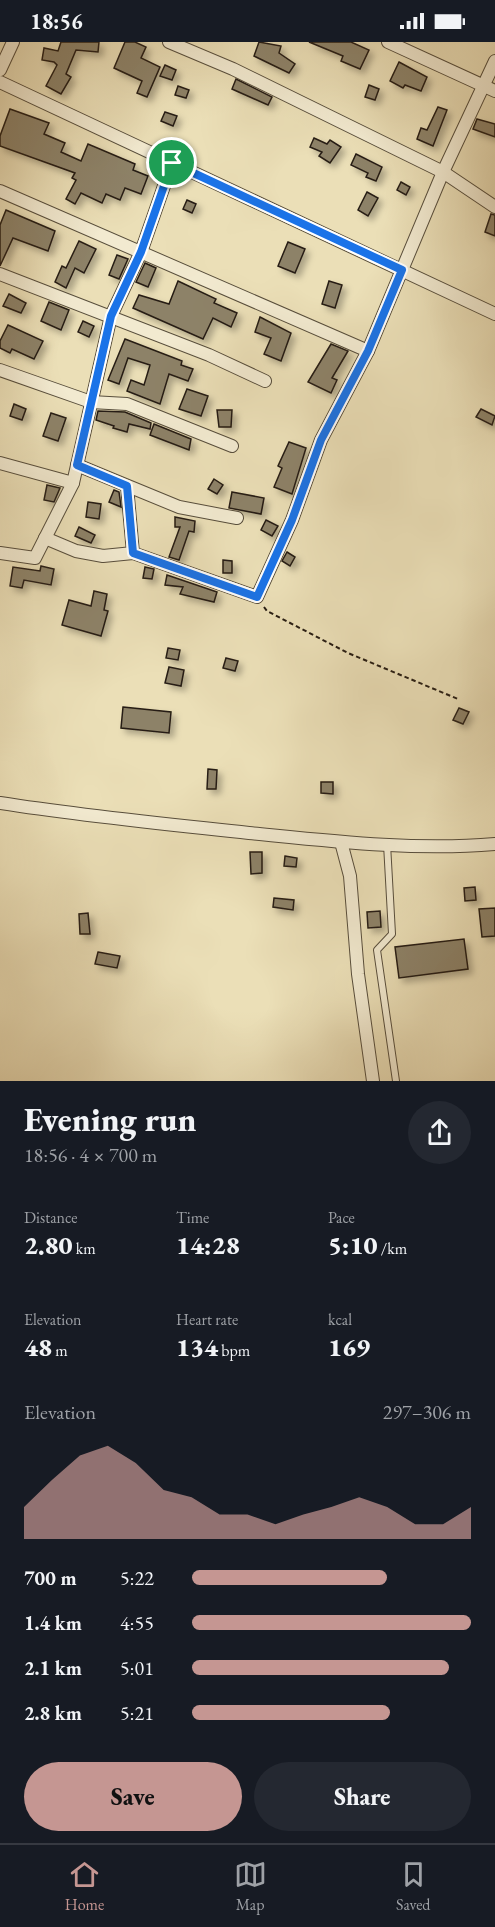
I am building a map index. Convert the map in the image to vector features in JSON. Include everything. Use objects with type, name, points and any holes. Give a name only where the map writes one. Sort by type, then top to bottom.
[{"type":"street","points":[[0,70],[13,42]]},
{"type":"street","points":[[169,42],[233,69],[443,172],[495,207]]},
{"type":"street","points":[[388,42],[489,88]]},
{"type":"street","points":[[45,538],[76,551],[103,556],[133,553],[257,597],[292,520],[321,440],[368,351],[443,172],[489,88],[495,62]]},
{"type":"street","points":[[0,82],[495,314]]},
{"type":"street","points":[[0,553],[35,558],[73,483],[111,316],[141,252],[172,163]]},
{"type":"street","points":[[0,191],[368,351]]},
{"type":"street","points":[[0,274],[111,316],[265,381]]},
{"type":"street","points":[[0,370],[91,402],[127,404],[232,446]]},
{"type":"street","points":[[0,463],[73,483]]},
{"type":"street","points":[[77,465],[179,507],[237,518]]},
{"type":"street","points":[[127,486],[133,553]]},
{"type":"street","points":[[0,802],[175,825],[341,842],[461,847],[495,844]]},
{"type":"street","points":[[341,842],[350,876],[358,974],[373,1081]]},
{"type":"lane","points":[[387,844],[392,934],[377,950],[396,1081]]},
{"type":"path","points":[[257,597],[267,611],[348,653],[458,699]]},
{"type":"building","points":[[61,42],[99,42],[98,52],[76,50],[66,74],[71,77],[61,94],[46,86],[57,65],[54,62],[42,60],[44,48],[58,51]]},
{"type":"building","points":[[125,42],[135,42],[146,47],[141,58],[160,67],[147,97],[137,93],[142,81],[114,68]]},
{"type":"building","points":[[259,42],[281,46],[279,53],[295,64],[289,73],[254,56]]},
{"type":"building","points":[[309,42],[351,42],[369,50],[360,69],[341,61],[343,56]]},
{"type":"building","points":[[399,62],[427,77],[421,91],[405,85],[403,88],[390,81]]},
{"type":"building","points":[[165,65],[176,70],[172,80],[160,76]]},
{"type":"building","points":[[236,79],[272,97],[268,105],[232,89]]},
{"type":"building","points":[[369,85],[379,89],[375,100],[365,97]]},
{"type":"building","points":[[178,86],[189,90],[186,98],[175,95]]},
{"type":"building","points":[[438,107],[447,110],[433,146],[417,139],[421,128],[427,130]]},
{"type":"building","points":[[10,109],[49,123],[44,134],[65,143],[61,152],[81,161],[88,144],[135,164],[133,170],[148,176],[141,194],[125,188],[120,200],[106,194],[102,203],[81,193],[75,204],[66,199],[76,180],[72,178],[75,173],[0,146],[0,136]]},
{"type":"building","points":[[165,112],[177,116],[173,126],[161,121]]},
{"type":"building","points":[[477,119],[495,124],[495,137],[473,129]]},
{"type":"building","points":[[314,138],[327,144],[330,140],[341,147],[330,163],[319,156],[322,152],[310,147]]},
{"type":"building","points":[[356,154],[382,167],[376,181],[366,177],[368,173],[351,165]]},
{"type":"building","points":[[401,182],[410,187],[406,195],[397,190]]},
{"type":"building","points":[[367,192],[378,198],[368,216],[358,210]]},
{"type":"building","points":[[187,200],[196,204],[192,213],[183,209]]},
{"type":"building","points":[[6,210],[55,231],[48,251],[13,238],[0,266],[0,225]]},
{"type":"building","points":[[491,214],[495,215],[495,236],[485,232]]},
{"type":"building","points":[[79,241],[96,249],[84,273],[75,268],[66,288],[55,282],[62,266],[66,268]]},
{"type":"building","points":[[288,242],[305,249],[295,273],[278,266]]},
{"type":"building","points":[[117,255],[128,259],[119,279],[109,275]]},
{"type":"building","points":[[145,263],[156,268],[148,287],[136,282]]},
{"type":"building","points":[[178,281],[216,299],[214,303],[237,313],[231,327],[213,318],[203,339],[133,308],[139,295],[169,304]]},
{"type":"building","points":[[329,281],[342,285],[335,308],[322,304]]},
{"type":"building","points":[[9,294],[26,303],[21,313],[3,306]]},
{"type":"building","points":[[49,302],[69,310],[61,330],[41,321]]},
{"type":"building","points":[[260,317],[291,333],[281,361],[264,354],[271,338],[255,332]]},
{"type":"building","points":[[83,321],[94,326],[89,337],[78,332]]},
{"type":"building","points":[[8,325],[43,341],[34,359],[12,349],[10,353],[0,348],[0,341]]},
{"type":"building","points":[[125,339],[182,361],[181,365],[193,369],[188,381],[169,374],[160,404],[127,391],[131,380],[144,385],[150,365],[128,358],[119,384],[108,380]]},
{"type":"building","points":[[331,344],[348,351],[332,378],[337,380],[331,393],[308,382]]},
{"type":"building","points":[[187,389],[208,396],[201,416],[179,409]]},
{"type":"building","points":[[14,404],[26,409],[22,420],[10,416]]},
{"type":"building","points":[[481,409],[495,416],[492,425],[476,417]]},
{"type":"building","points":[[217,410],[232,410],[231,427],[219,427]]},
{"type":"building","points":[[98,411],[125,412],[151,423],[150,429],[129,424],[127,432],[113,428],[114,426],[96,420]]},
{"type":"building","points":[[51,413],[66,418],[58,441],[43,436]]},
{"type":"building","points":[[154,424],[191,439],[189,450],[150,435]]},
{"type":"building","points":[[289,442],[306,448],[292,494],[274,487],[282,468],[278,466]]},
{"type":"building","points":[[214,479],[223,485],[217,494],[208,489]]},
{"type":"building","points":[[47,485],[60,488],[54,502],[44,500]]},
{"type":"building","points":[[114,490],[119,492],[121,507],[109,502]]},
{"type":"building","points":[[232,492],[264,498],[261,514],[229,508]]},
{"type":"building","points":[[88,502],[101,504],[99,519],[86,517]]},
{"type":"building","points":[[175,517],[195,521],[194,532],[189,531],[179,560],[169,557],[180,527],[175,527]]},
{"type":"building","points":[[266,520],[278,526],[272,536],[261,530]]},
{"type":"building","points":[[79,527],[95,535],[91,543],[75,536]]},
{"type":"building","points":[[287,552],[295,557],[290,566],[282,561]]},
{"type":"building","points":[[223,560],[232,561],[232,573],[223,573]]},
{"type":"building","points":[[41,566],[54,569],[51,585],[24,580],[22,588],[10,586],[13,567],[40,571]]},
{"type":"building","points":[[145,567],[154,569],[152,579],[143,578]]},
{"type":"building","points":[[167,575],[217,592],[214,602],[180,594],[183,587],[165,585]]},
{"type":"building","points":[[94,591],[107,594],[104,610],[108,611],[101,636],[62,625],[69,600],[91,606]]},
{"type":"building","points":[[168,648],[180,650],[178,660],[166,658]]},
{"type":"building","points":[[226,658],[238,661],[235,671],[223,668]]},
{"type":"building","points":[[169,667],[184,670],[181,686],[165,683]]},
{"type":"building","points":[[123,707],[171,712],[169,733],[121,728]]},
{"type":"building","points":[[459,708],[469,712],[463,724],[453,720]]},
{"type":"building","points":[[208,769],[217,770],[216,789],[207,789]]},
{"type":"building","points":[[321,782],[333,782],[333,794],[321,793]]},
{"type":"building","points":[[250,852],[262,852],[262,873],[251,874]]},
{"type":"building","points":[[285,856],[297,858],[296,867],[284,866]]},
{"type":"building","points":[[475,887],[476,900],[465,901],[464,888]]},
{"type":"building","points":[[274,898],[294,900],[293,910],[273,907]]},
{"type":"building","points":[[495,908],[495,936],[482,937],[479,909]]},
{"type":"building","points":[[380,911],[381,927],[368,928],[367,912]]},
{"type":"building","points":[[88,913],[90,934],[80,934],[79,914]]},
{"type":"building","points":[[464,939],[468,969],[399,978],[395,947]]},
{"type":"building","points":[[98,952],[120,956],[117,968],[95,964]]},
{"type":"route","points":[[172,163],[402,270],[368,351],[321,440],[292,520],[257,597],[133,553],[127,486],[77,465],[111,316],[141,252],[172,163]]}]
